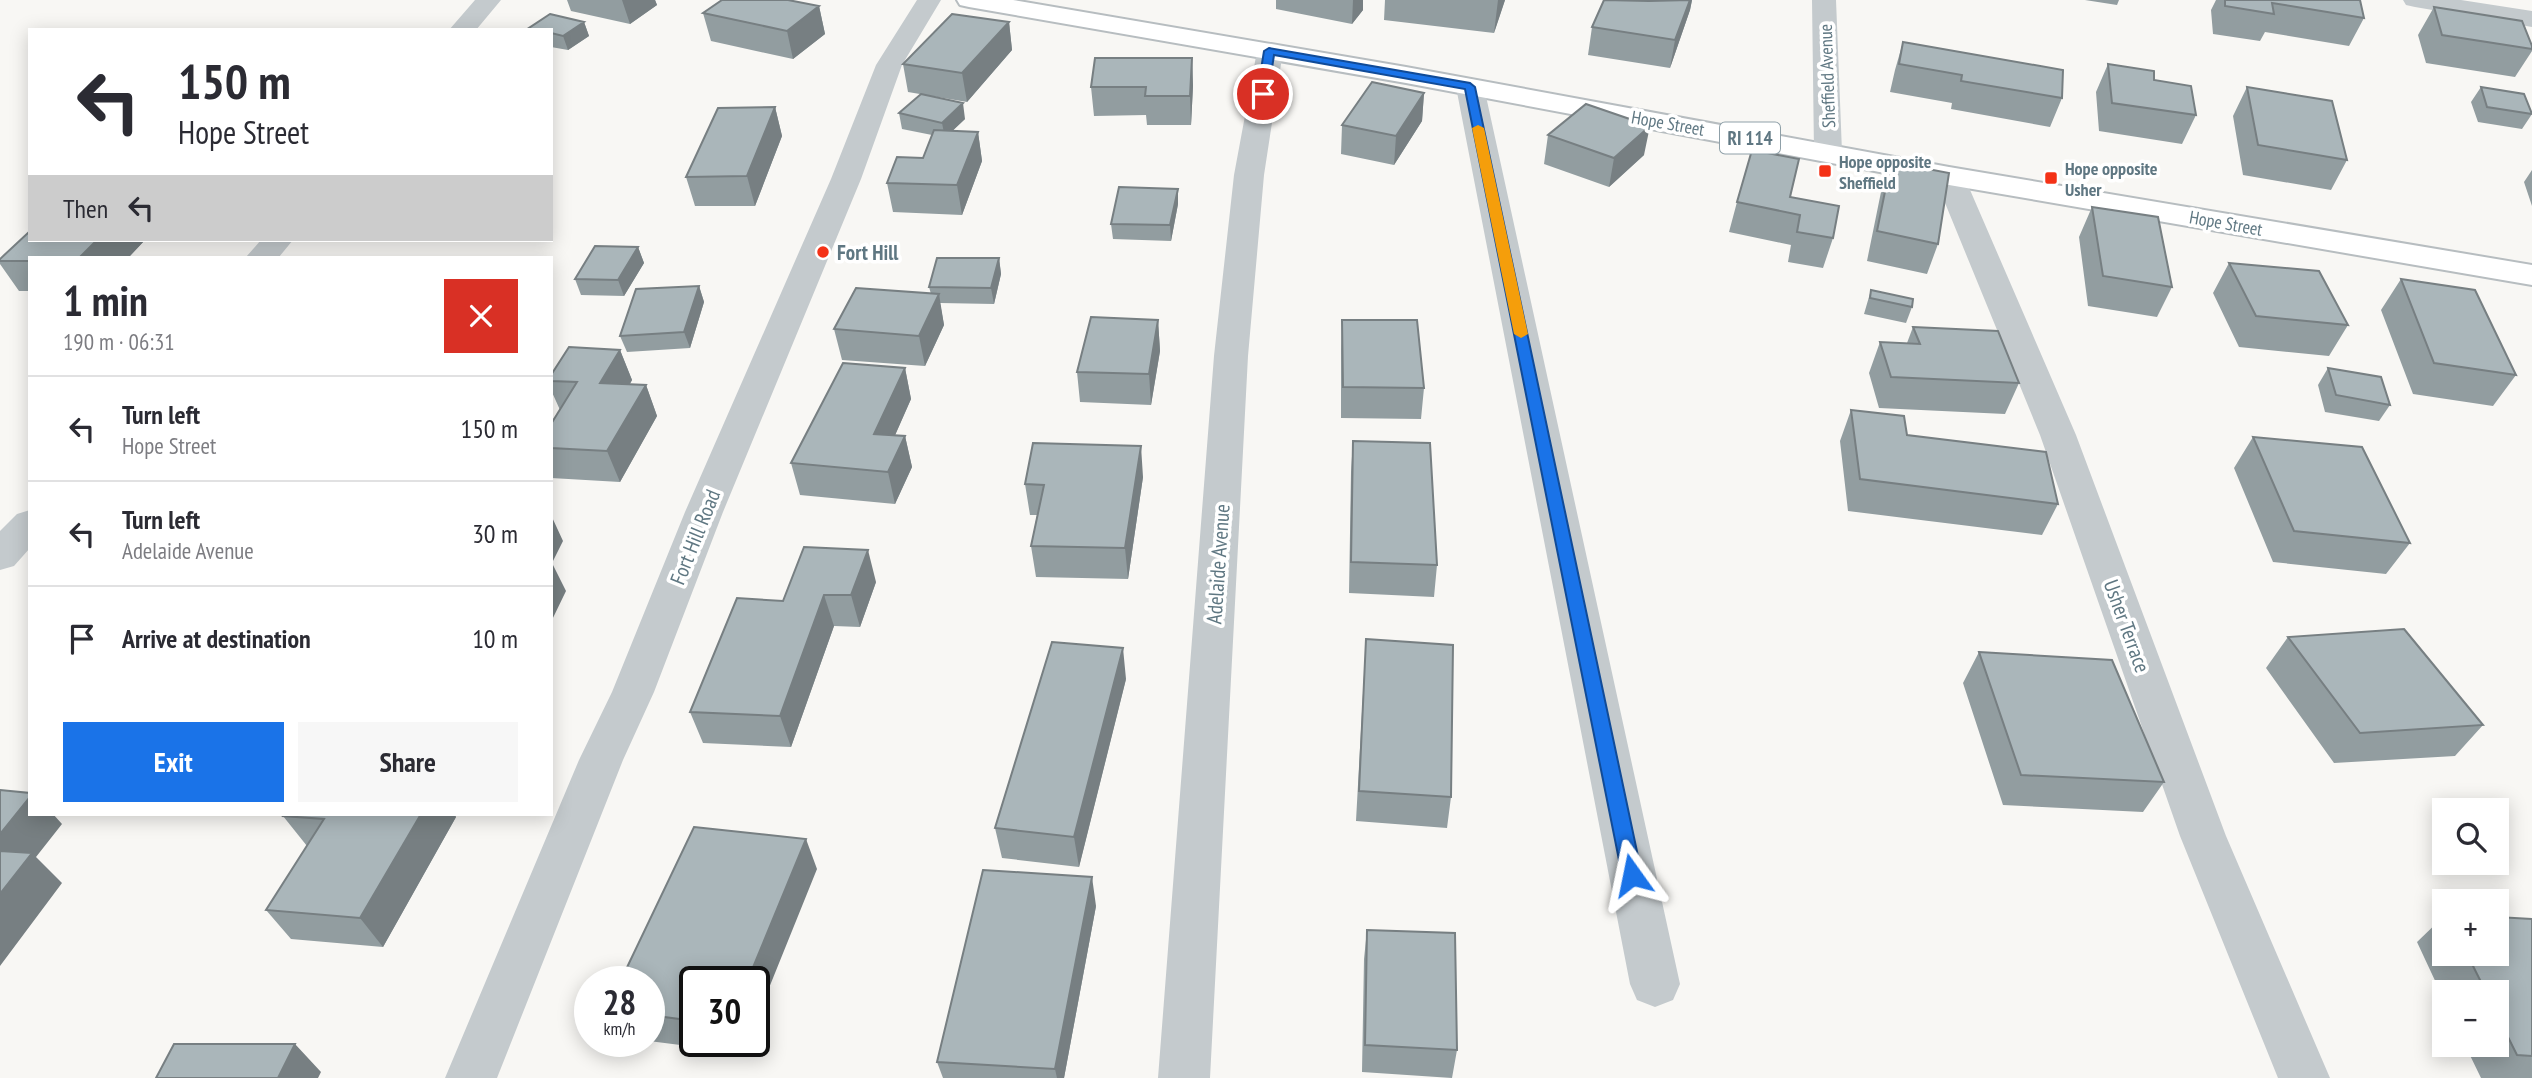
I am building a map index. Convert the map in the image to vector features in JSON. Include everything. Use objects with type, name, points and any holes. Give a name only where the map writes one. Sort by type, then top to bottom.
[{"type":"main road","name":"Hope Street","points":[[969,0],[1470,87],[1949,176],[2532,275]]},
{"type":"street","points":[[464,28],[489,0]]},
{"type":"street","name":"Fort Hill Road","points":[[471,1078],[601,760],[634,692],[704,512],[846,179],[888,65],[929,0]]},
{"type":"street","name":"Sheffield Avenue","points":[[1824,0],[1828,152]]},
{"type":"street","points":[[2415,0],[2532,19]]},
{"type":"street","name":"Adelaide Avenue","points":[[1184,1078],[1231,356],[1250,175],[1269,51]]},
{"type":"street","points":[[1470,87],[1654,984]]},
{"type":"street","name":"Usher Terrace","points":[[1949,176],[2058,435],[2203,836],[2304,1078]]},
{"type":"street","points":[[263,256],[276,242]]},
{"type":"street","points":[[0,556],[28,525]]},
{"type":"building","points":[[722,0],[788,0],[819,6],[787,31],[703,13]]},
{"type":"building","points":[[1604,0],[1690,0],[1675,40],[1592,27]]},
{"type":"building","points":[[2225,0],[2360,0],[2364,18],[2272,3],[2274,14],[2225,6]]},
{"type":"building","points":[[2434,7],[2522,21],[2532,49],[2442,35]]},
{"type":"building","points":[[550,14],[584,22],[563,36],[553,34],[553,28],[529,28]]},
{"type":"building","points":[[952,14],[1009,22],[962,73],[903,64]]},
{"type":"building","points":[[1903,42],[2063,70],[2062,98],[1961,81],[1962,75],[1899,64]]},
{"type":"building","points":[[1095,58],[1192,58],[1190,96],[1145,96],[1146,87],[1091,87]]},
{"type":"building","points":[[2108,64],[2154,71],[2154,80],[2191,86],[2196,115],[2112,103]]},
{"type":"building","points":[[1372,82],[1424,93],[1396,136],[1342,125]]},
{"type":"building","points":[[2247,87],[2332,101],[2347,160],[2258,145]]},
{"type":"building","points":[[2481,87],[2524,94],[2532,114],[2487,107]]},
{"type":"building","points":[[921,94],[963,103],[942,123],[899,113]]},
{"type":"building","points":[[1586,104],[1650,126],[1614,158],[1548,135]]},
{"type":"building","points":[[775,107],[747,176],[686,177],[718,108]]},
{"type":"building","points":[[934,130],[978,132],[957,185],[887,183],[897,157],[923,158]]},
{"type":"building","points":[[1752,150],[1799,159],[1790,197],[1839,206],[1833,238],[1797,232],[1800,215],[1737,202]]},
{"type":"building","points":[[1891,162],[1949,173],[1938,244],[1877,231]]},
{"type":"building","points":[[1119,187],[1178,189],[1170,225],[1111,224]]},
{"type":"building","points":[[2092,207],[2158,217],[2172,287],[2103,276]]},
{"type":"building","points":[[28,233],[28,242],[95,242],[81,256],[28,256],[28,261],[0,259]]},
{"type":"building","points":[[595,246],[638,247],[618,280],[575,279]]},
{"type":"building","points":[[937,258],[999,258],[991,288],[929,287]]},
{"type":"building","points":[[2229,263],[2319,271],[2348,325],[2256,316]]},
{"type":"building","points":[[2401,279],[2475,290],[2516,375],[2434,363]]},
{"type":"building","points":[[699,286],[684,332],[620,336],[636,289]]},
{"type":"building","points":[[856,288],[939,294],[919,336],[834,329]]},
{"type":"building","points":[[1871,290],[1913,299],[1912,307],[1870,298]]},
{"type":"building","points":[[1091,317],[1158,320],[1149,374],[1077,372]]},
{"type":"building","points":[[1342,320],[1417,320],[1424,388],[1343,387]]},
{"type":"building","points":[[1913,327],[1998,331],[2019,383],[1891,377],[1880,342],[1920,344]]},
{"type":"building","points":[[569,347],[620,350],[600,383],[646,385],[607,451],[553,448],[553,421],[577,382],[553,381],[553,372]]},
{"type":"building","points":[[843,363],[905,368],[874,434],[905,436],[888,472],[791,463]]},
{"type":"building","points":[[2328,368],[2381,377],[2390,405],[2336,395]]},
{"type":"building","points":[[1851,410],[1904,416],[1907,435],[2046,452],[2058,504],[1860,479]]},
{"type":"building","points":[[2253,437],[2362,447],[2410,543],[2294,531]]},
{"type":"building","points":[[1353,441],[1430,443],[1437,565],[1351,562]]},
{"type":"building","points":[[1033,443],[1141,446],[1125,548],[1031,546],[1044,485],[1025,484]]},
{"type":"building","points":[[804,547],[868,550],[851,595],[824,595],[780,716],[690,712],[737,598],[783,601]]},
{"type":"building","points":[[2404,629],[2483,725],[2360,733],[2288,637]]},
{"type":"building","points":[[1366,639],[1453,645],[1451,797],[1359,791]]},
{"type":"building","points":[[1052,642],[1123,648],[1074,837],[995,828]]},
{"type":"building","points":[[1979,652],[2112,660],[2164,782],[2021,775]]},
{"type":"building","points":[[0,790],[28,793],[28,799],[0,834]]},
{"type":"building","points":[[283,816],[420,816],[360,918],[266,910],[324,819]]},
{"type":"building","points":[[694,827],[806,839],[754,966],[679,966],[679,1019],[665,1017],[665,966],[628,966]]},
{"type":"building","points":[[0,851],[32,853],[0,894]]},
{"type":"building","points":[[983,870],[1092,877],[1055,1069],[937,1062]]},
{"type":"building","points":[[2509,918],[2532,919],[2532,1056],[2517,1055],[2509,1039],[2509,980],[2480,980],[2473,966],[2509,966]]},
{"type":"building","points":[[1367,930],[1455,933],[1457,1050],[1365,1045]]},
{"type":"building","points":[[174,1044],[295,1044],[278,1078],[156,1078]]},
{"type":"slow traffic","points":[[1478,128],[1521,334]]},
{"type":"place","name":"Hope opposite Sheffield","points":[[1825,171]]},
{"type":"place","name":"Hope opposite Usher","points":[[2051,178]]},
{"type":"place","name":"Fort Hill","points":[[823,252]]},
{"type":"route","points":[[1263,94],[1269,51],[1470,87],[1632,875]]}]
